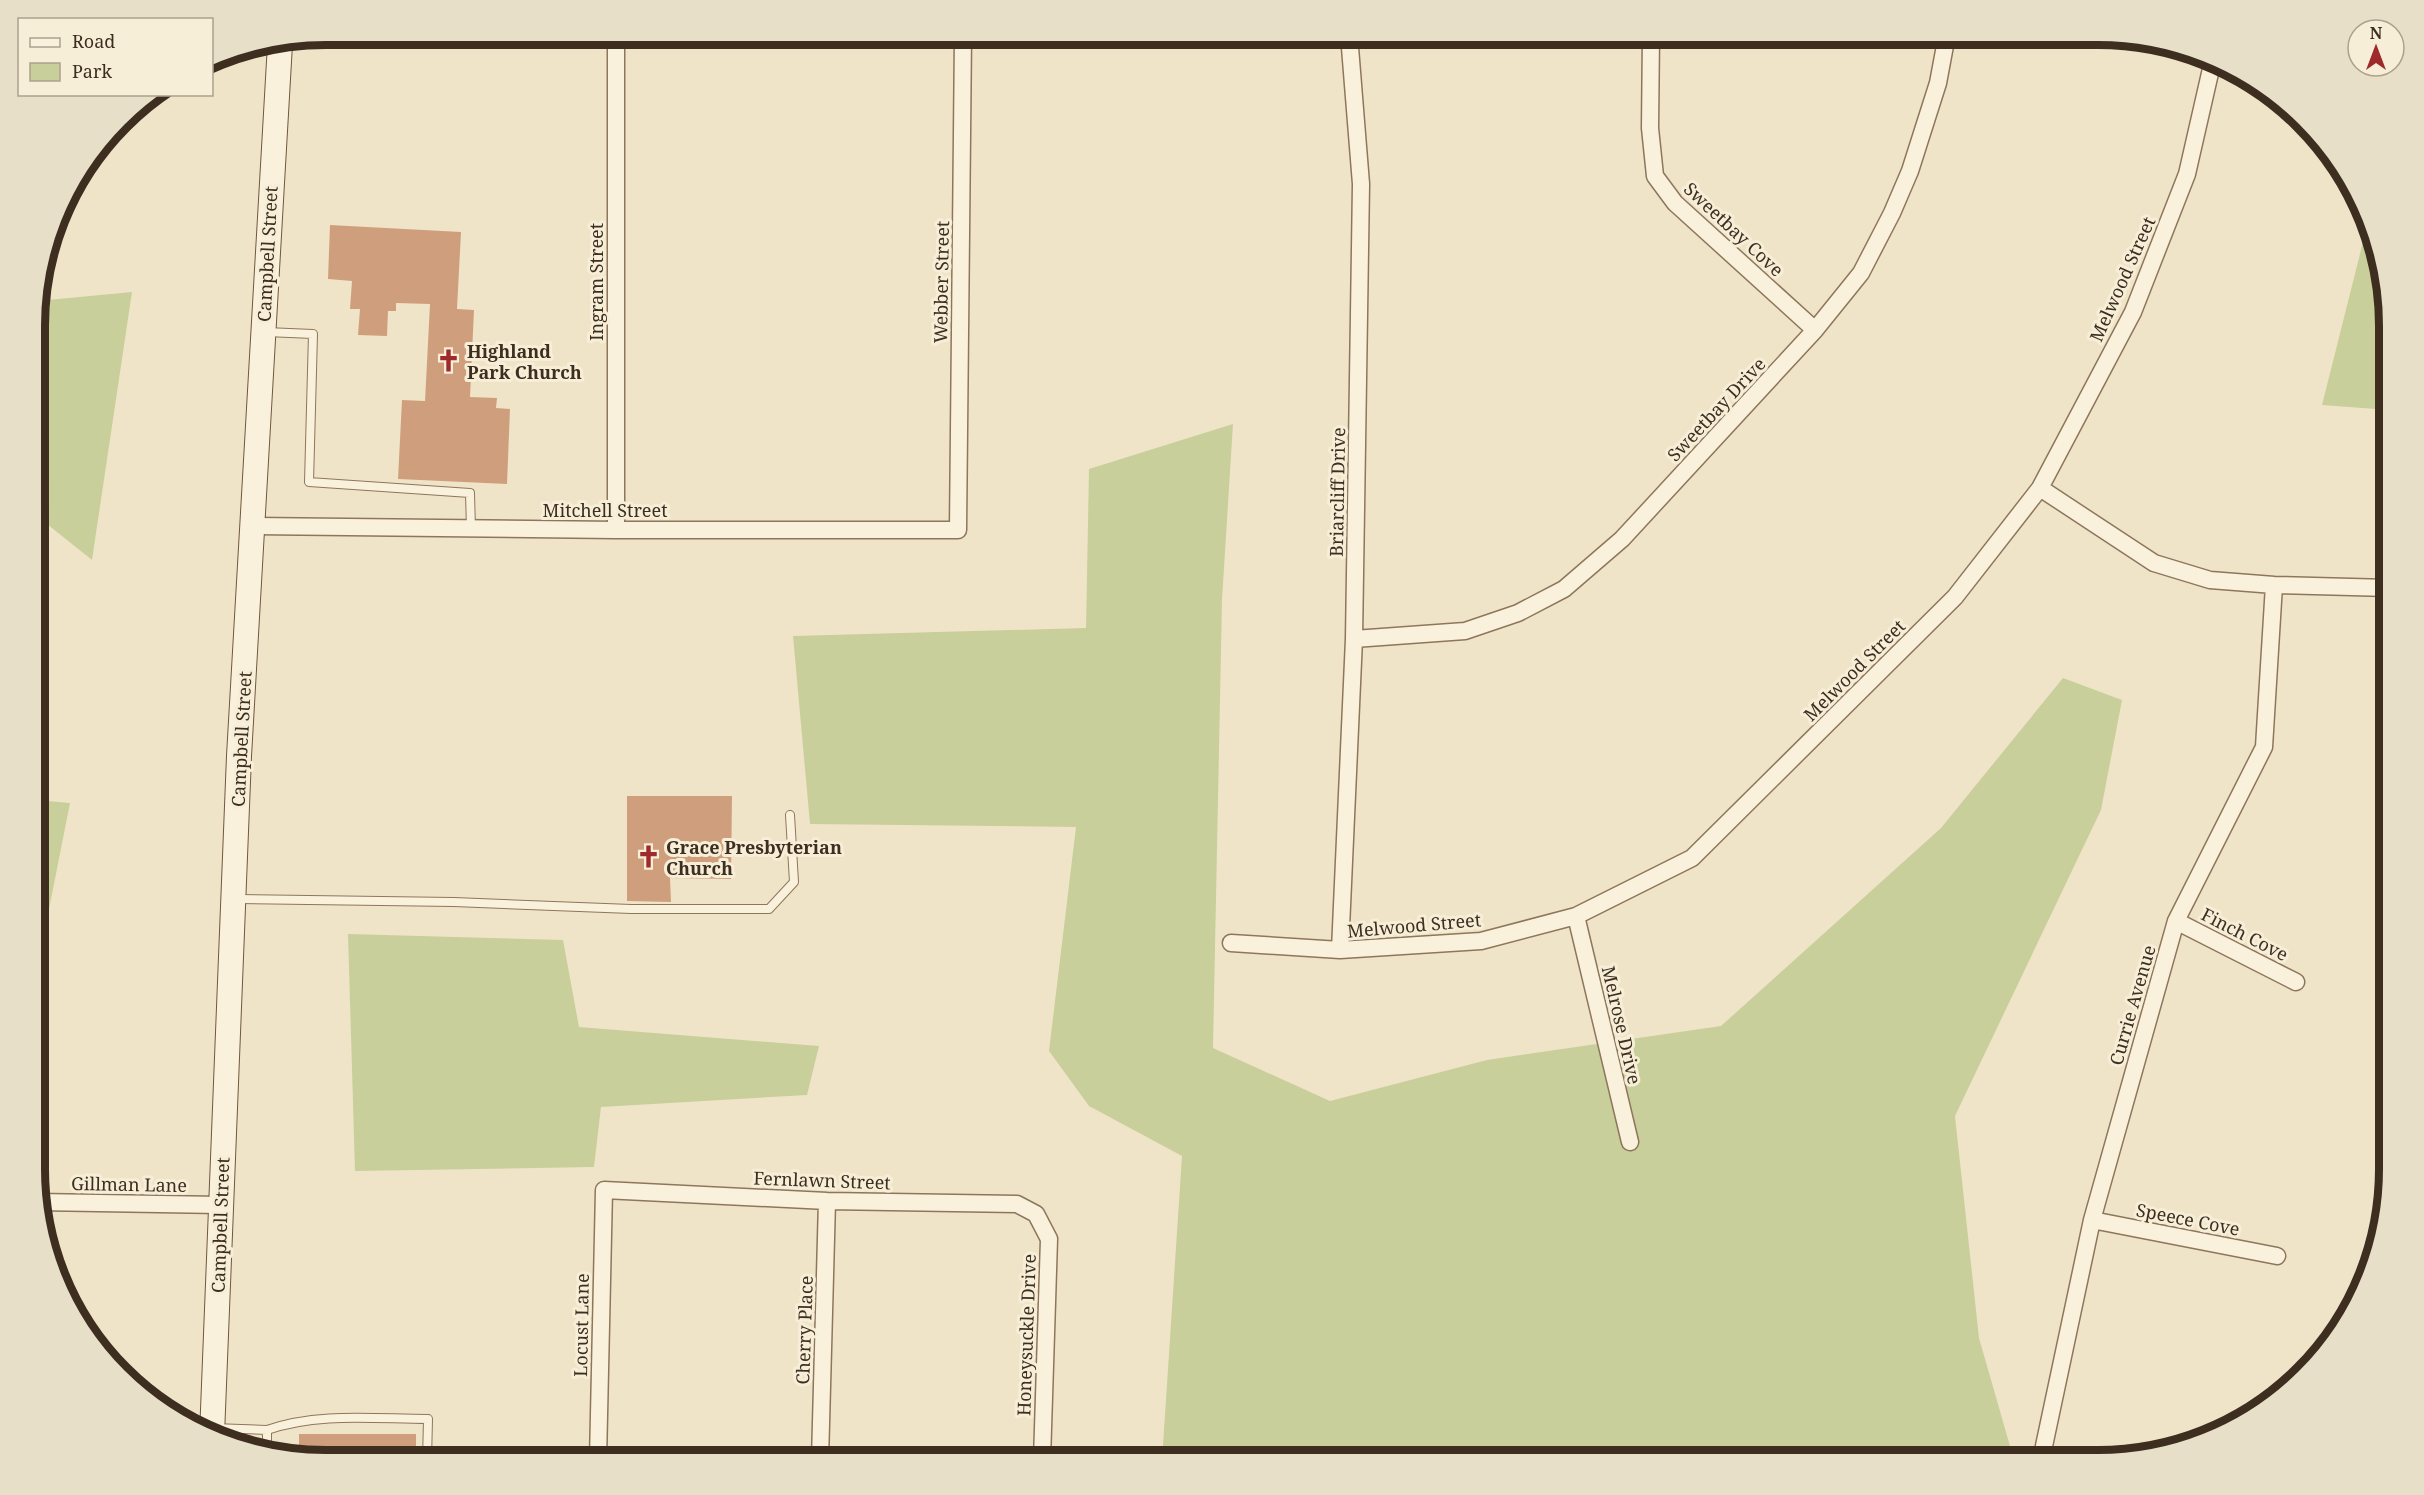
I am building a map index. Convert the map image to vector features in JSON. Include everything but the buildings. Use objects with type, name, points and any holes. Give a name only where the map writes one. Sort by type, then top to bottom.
[{"type":"main road","name":"Campbell Street","points":[[212,1426],[233,899],[280,49]]},
{"type":"street","name":"Ingram Street","points":[[616,45],[616,530]]},
{"type":"street","name":"Webber Street","points":[[958,530],[963,45]]},
{"type":"street","name":"Briarcliff Drive","points":[[1340,950],[1354,639],[1361,184],[1350,45]]},
{"type":"street","name":"Sweetbay Cove","points":[[1651,45],[1650,128],[1655,176],[1675,203],[1815,330]]},
{"type":"street","name":"Sweetbay Drive","points":[[1354,639],[1465,631],[1518,613],[1564,589],[1622,539],[1815,330],[1861,273],[1892,213],[1910,171],[1934,94],[1945,45]]},
{"type":"street","name":"Melwood Street","points":[[1231,943],[1340,950],[1481,941],[1576,916],[1692,858],[1955,597],[2040,488],[2133,312],[2187,174],[2211,69]]},
{"type":"street","points":[[2040,488],[2154,563],[2210,580],[2274,585],[2379,588]]},
{"type":"street","name":"Mitchell Street","points":[[252,526],[616,530],[958,530]]},
{"type":"street","name":"Currie Avenue","points":[[2044,1446],[2092,1220],[2176,921],[2264,747],[2274,585]]},
{"type":"street","name":"Melrose Drive","points":[[1576,916],[1630,1142]]},
{"type":"street","name":"Finch Cove","points":[[2176,921],[2296,982]]},
{"type":"street","name":"Fernlawn Street","points":[[604,1190],[827,1202],[1017,1204],[1036,1214]]},
{"type":"street","name":"Locust Lane","points":[[598,1450],[604,1190]]},
{"type":"street","name":"Gillman Lane","points":[[47,1202],[220,1205]]},
{"type":"street","name":"Cherry Place","points":[[820,1450],[827,1202]]},
{"type":"street","name":"Honeysuckle Drive","points":[[1036,1214],[1049,1239],[1041,1450]]},
{"type":"street","name":"Speece Cove","points":[[2092,1220],[2277,1256]]},
{"type":"lane","points":[[263,332],[313,334],[309,482],[470,493],[471,528]]},
{"type":"lane","points":[[233,899],[477,903],[631,909],[769,909],[794,882],[790,814]]},
{"type":"lane","points":[[226,1432],[267,1430],[309,1419],[428,1419],[427,1450]]},
{"type":"lane","points":[[267,1430],[267,1444]]},
{"type":"green space","points":[[2364,237],[2377,289],[2379,409],[2322,405]]},
{"type":"green space","points":[[132,292],[92,560],[45,522],[46,300]]},
{"type":"green space","points":[[1233,424],[1222,600],[1213,1048],[1330,1101],[1487,1060],[1721,1026],[1941,828],[2063,678],[2122,700],[2101,810],[1955,1116],[1979,1338],[2011,1450],[1163,1450],[1182,1156],[1089,1106],[1049,1051],[1076,827],[810,824],[793,636],[1086,628],[1089,469]]},
{"type":"green space","points":[[45,801],[70,803],[45,930]]},
{"type":"green space","points":[[348,934],[563,940],[579,1027],[819,1046],[807,1095],[601,1107],[594,1167],[355,1171]]},
{"type":"place","name":"Highland Park Church","points":[[449,361]]},
{"type":"place","name":"Grace Presbyterian Church","points":[[648,857]]}]
